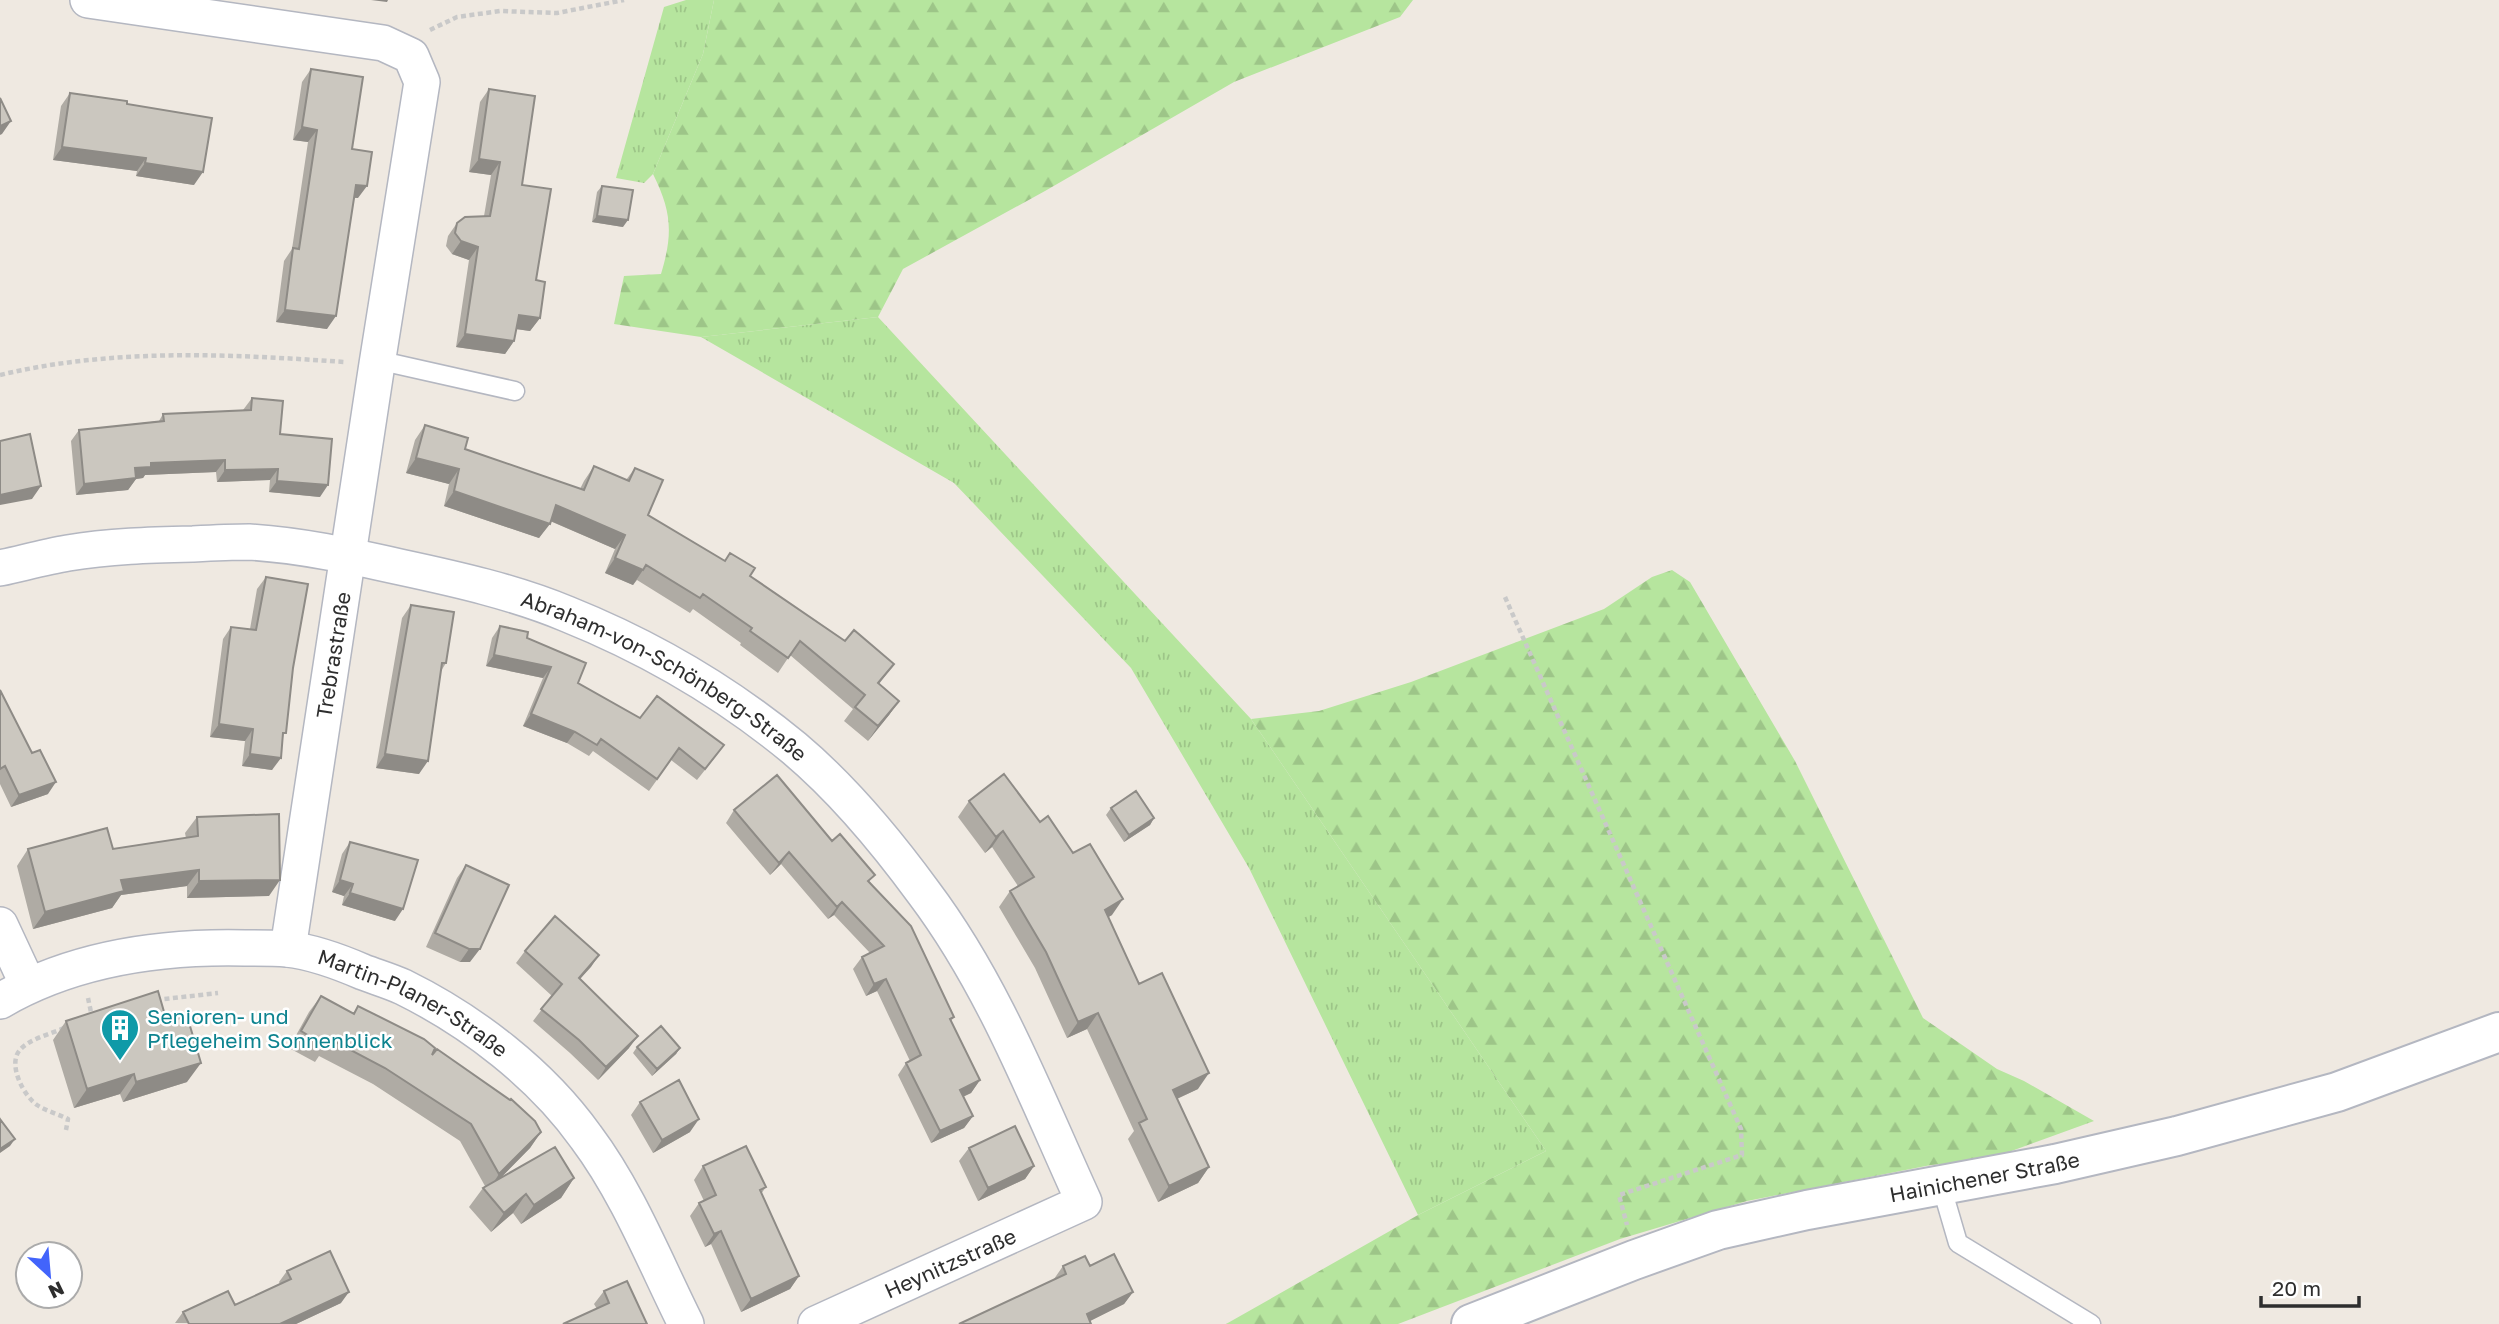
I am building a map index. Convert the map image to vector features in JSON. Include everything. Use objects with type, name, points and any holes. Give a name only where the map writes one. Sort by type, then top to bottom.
[{"type":"main road","name":"Hainichener Straße","points":[[1471,1324],[1718,1230],[1807,1210],[2055,1164],[2257,1114],[2337,1092],[2499,1032]]},
{"type":"street","points":[[88,0],[383,43],[411,56]]},
{"type":"street","name":"Trebrastraße","points":[[288,949],[422,82],[411,56]]},
{"type":"street","name":"Abraham-von-Schönberg-Straße","points":[[0,568],[68,553],[142,545],[250,542],[348,555],[504,592],[566,613],[640,647],[699,681],[795,750],[843,794],[890,847],[927,896],[990,999],[1084,1202]]},
{"type":"street","points":[[0,925],[14,993]]},
{"type":"street","name":"Martin-Planer-Straße","points":[[14,993],[98,961],[157,950],[215,947],[288,949],[344,964],[401,986],[433,1003],[505,1053],[545,1090],[586,1136],[616,1183],[685,1324]]},
{"type":"street","name":"Heynitzstraße","points":[[816,1324],[1084,1202]]},
{"type":"lane","points":[[377,362],[515,391]]},
{"type":"lane","points":[[1941,1185],[1958,1243],[2091,1324]]},
{"type":"path","points":[[411,56],[430,30],[457,17],[500,11],[557,13],[624,0]]},
{"type":"path","points":[[0,375],[20,370],[130,357],[252,355],[377,362]]},
{"type":"path","points":[[1505,597],[1741,1129],[1742,1155],[1619,1195],[1634,1260]]},
{"type":"path","points":[[147,1002],[218,993]]},
{"type":"path","points":[[87,996],[94,1028]]},
{"type":"path","points":[[80,1022],[103,1014]]},
{"type":"path","points":[[66,1130],[68,1119],[36,1104],[25,1091],[15,1063],[19,1051],[34,1041],[67,1027]]},
{"type":"green space","points":[[686,0],[714,0],[703,54],[653,174],[644,183],[616,178],[664,7]]},
{"type":"green space","points":[[714,0],[1413,0],[1400,17],[1234,82],[903,269],[878,317],[701,337],[614,324],[624,276],[661,274],[669,223],[664,200],[653,174],[703,54]]},
{"type":"green space","points":[[878,317],[1251,719],[1546,1151],[1418,1215],[1249,868],[1131,668],[954,483],[701,337]]},
{"type":"green space","points":[[1672,570],[1690,582],[1795,761],[1923,1018],[1997,1069],[2024,1081],[2094,1121],[1987,1160],[1931,1165],[1747,1201],[1620,1239],[1398,1324],[1226,1324],[1418,1215],[1546,1151],[1251,719],[1319,711],[1411,682],[1604,609],[1652,577]]},
{"type":"building","points":[[311,69],[363,77],[352,149],[372,152],[367,186],[356,185],[336,316],[285,310],[293,248],[299,249],[317,130],[302,127]]},
{"type":"building","points":[[489,89],[535,96],[522,185],[551,189],[536,280],[545,282],[540,318],[519,315],[514,341],[465,334],[478,247],[461,241],[455,233],[457,223],[465,217],[490,216],[500,162],[479,159]]},
{"type":"building","points":[[70,93],[212,118],[203,172],[145,163],[146,158],[62,147]]},
{"type":"building","points":[[0,98],[11,121],[0,126]]},
{"type":"building","points":[[602,186],[633,190],[628,220],[597,216]]},
{"type":"building","points":[[252,398],[283,401],[280,434],[332,439],[328,485],[277,481],[278,469],[225,470],[225,460],[151,463],[151,467],[135,468],[136,478],[84,484],[79,430],[164,421],[163,414],[251,410]]},
{"type":"building","points":[[425,425],[468,438],[465,449],[584,490],[594,466],[629,481],[635,468],[663,480],[648,515],[725,561],[730,553],[755,568],[750,576],[845,641],[854,630],[894,664],[878,683],[899,701],[878,726],[855,707],[865,695],[800,641],[788,658],[750,631],[752,628],[703,594],[700,598],[646,565],[643,570],[615,558],[625,535],[556,505],[550,524],[454,491],[459,469],[416,458]]},
{"type":"building","points":[[30,434],[41,486],[0,495],[0,441]]},
{"type":"building","points":[[266,577],[308,584],[281,758],[250,754],[253,729],[219,724],[231,627],[256,630]]},
{"type":"building","points":[[411,605],[454,612],[446,663],[442,663],[428,761],[385,754]]},
{"type":"building","points":[[500,626],[528,632],[527,638],[586,663],[578,683],[640,718],[657,696],[724,745],[705,769],[679,748],[657,779],[601,739],[597,745],[575,732],[531,714],[551,667],[494,655]]},
{"type":"building","points":[[0,690],[32,753],[40,750],[56,782],[19,795],[5,766],[0,769]]},
{"type":"building","points":[[1004,774],[1040,822],[1048,816],[1073,853],[1090,844],[1123,899],[1105,910],[1139,984],[1162,973],[1209,1073],[1173,1090],[1209,1167],[1169,1186],[1139,1123],[1147,1119],[1098,1013],[1078,1022],[1046,952],[1010,891],[1034,877],[1003,831],[996,837],[969,801]]},
{"type":"building","points":[[777,775],[832,841],[840,834],[875,875],[868,881],[911,926],[954,1017],[950,1019],[980,1080],[960,1090],[973,1116],[940,1131],[906,1063],[921,1055],[886,979],[874,984],[862,957],[884,946],[842,902],[837,907],[789,852],[779,863],[734,810]]},
{"type":"building","points":[[1136,791],[1154,818],[1129,835],[1111,808]]},
{"type":"building","points":[[279,814],[280,880],[199,881],[199,870],[121,880],[124,891],[45,912],[28,849],[107,828],[113,849],[198,836],[197,817]]},
{"type":"building","points":[[350,842],[418,860],[403,909],[350,893],[353,884],[340,880]]},
{"type":"building","points":[[466,865],[509,885],[480,949],[469,949],[435,933]]},
{"type":"building","points":[[555,916],[599,955],[579,978],[638,1036],[606,1067],[579,1040],[541,1009],[562,984],[525,951]]},
{"type":"building","name":"Senioren- und Pflegeheim Sonnenblick","points":[[158,991],[167,1022],[187,1016],[201,1063],[136,1082],[134,1074],[87,1089],[66,1021]]},
{"type":"building","points":[[321,996],[354,1014],[358,1006],[424,1039],[435,1048],[432,1055],[437,1049],[511,1099],[535,1121],[541,1132],[499,1174],[471,1124],[385,1068],[330,1039],[326,1046],[301,1031]]},
{"type":"building","points":[[661,1026],[680,1048],[657,1069],[637,1047]]},
{"type":"building","points":[[679,1080],[699,1119],[662,1140],[640,1102]]},
{"type":"building","points":[[0,1119],[15,1139],[0,1149]]},
{"type":"building","points":[[1015,1126],[1034,1166],[988,1188],[969,1148]]},
{"type":"building","points":[[746,1146],[766,1187],[760,1190],[799,1276],[751,1299],[721,1231],[714,1234],[699,1203],[716,1195],[703,1166]]},
{"type":"building","points":[[555,1147],[574,1178],[534,1205],[526,1194],[504,1213],[483,1188]]},
{"type":"building","points":[[330,1251],[349,1292],[280,1324],[189,1324],[183,1312],[228,1291],[235,1305],[291,1279],[287,1271]]},
{"type":"building","points":[[1114,1254],[1133,1292],[1087,1314],[1091,1324],[959,1324],[1066,1274],[1063,1266],[1085,1256],[1090,1266]]},
{"type":"building","points":[[627,1281],[647,1324],[563,1324],[609,1303],[604,1291]]},
{"type":"place","name":"Senioren- und Pflegeheim Sonnenblick","points":[[120,1062]]}]
